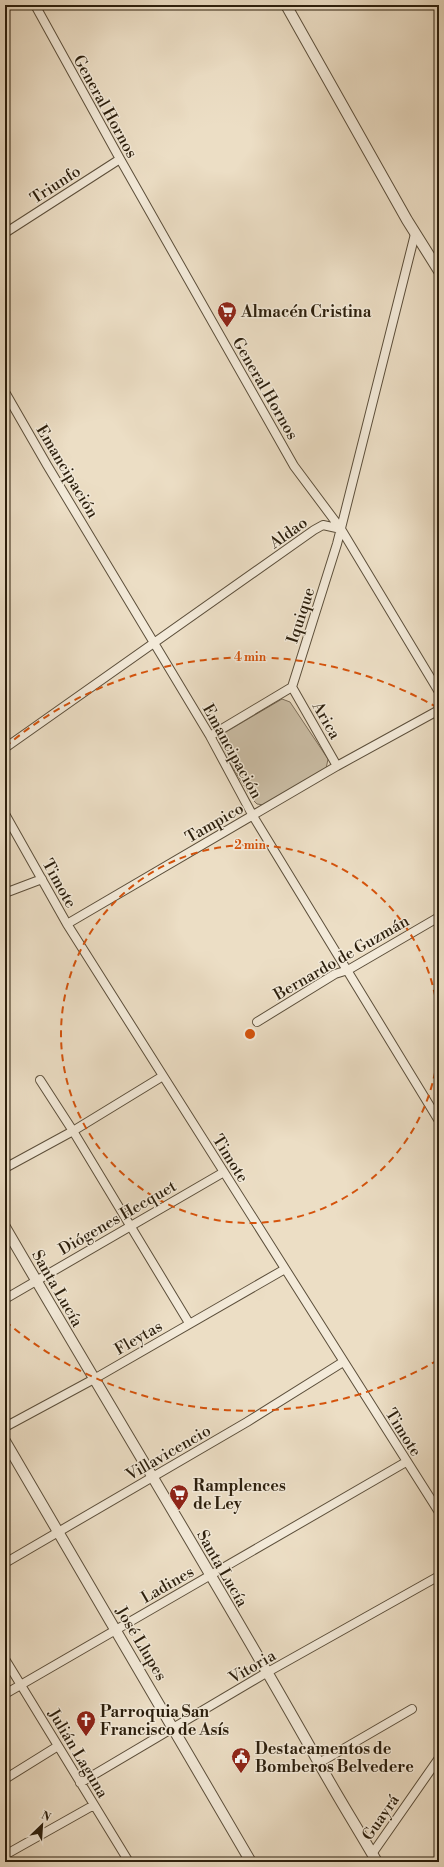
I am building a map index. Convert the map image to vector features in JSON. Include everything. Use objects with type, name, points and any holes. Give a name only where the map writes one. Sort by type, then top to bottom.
[{"type":"street","name":"General Hornos","points":[[35,5],[120,159],[294,466],[341,529],[439,692]]},
{"type":"street","points":[[286,5],[416,234],[439,271]]},
{"type":"street","name":"Triunfo","points":[[5,233],[120,159]]},
{"type":"street","points":[[341,529],[416,234]]},
{"type":"street","name":"Emancipación","points":[[5,392],[210,736],[253,816],[439,1121]]},
{"type":"street","name":"Aldao","points":[[5,748],[314,530],[323,525],[341,529]]},
{"type":"street","name":"Iquique","points":[[292,688],[341,529]]},
{"type":"street","points":[[210,736],[292,688]]},
{"type":"street","name":"Arica","points":[[292,688],[337,766]]},
{"type":"street","name":"Tampico","points":[[67,924],[337,766],[439,710]]},
{"type":"street","name":"Timote","points":[[5,814],[67,924],[439,1512]]},
{"type":"street","points":[[5,892],[42,879]]},
{"type":"street","name":"Bernardo de Guzmán","points":[[257,1022],[335,974],[348,970],[439,917]]},
{"type":"street","points":[[5,1168],[72,1131],[163,1076]]},
{"type":"street","points":[[40,1080],[189,1324]]},
{"type":"street","name":"Diógenes Hecquet","points":[[5,1299],[224,1172]]},
{"type":"street","name":"Santa Lucía","points":[[5,1227],[153,1477],[266,1673],[296,1721],[374,1858]]},
{"type":"street","name":"Fleytas","points":[[5,1427],[94,1379],[284,1269]]},
{"type":"street","name":"Villavicencio","points":[[5,1563],[247,1422],[343,1362]]},
{"type":"street","name":"José Llupes","points":[[5,1441],[251,1862]]},
{"type":"street","name":"Ladines","points":[[5,1694],[406,1462]]},
{"type":"street","name":"Vitoria","points":[[80,1783],[266,1673],[439,1576]]},
{"type":"street","name":"Julián Laguna","points":[[5,1659],[128,1862]]},
{"type":"street","points":[[319,1763],[412,1709]]},
{"type":"street","points":[[5,1779],[58,1746]]},
{"type":"street","name":"Guayrá","points":[[374,1858],[439,1758]]},
{"type":"street","points":[[5,1855],[94,1805]]},
{"type":"shaded area","points":[[282,699],[290,702],[328,759],[326,769],[264,805],[257,804],[220,748],[220,738],[226,732]]},
{"type":"place","name":"Almacén Cristina","points":[[227,328]]},
{"type":"place","name":"Ramplences de Ley","points":[[179,1511]]},
{"type":"place","name":"Parroquia San Francisco de Asís","points":[[86,1737]]},
{"type":"place","name":"Destacamentos de Bomberos Belvedere","points":[[241,1774]]}]
